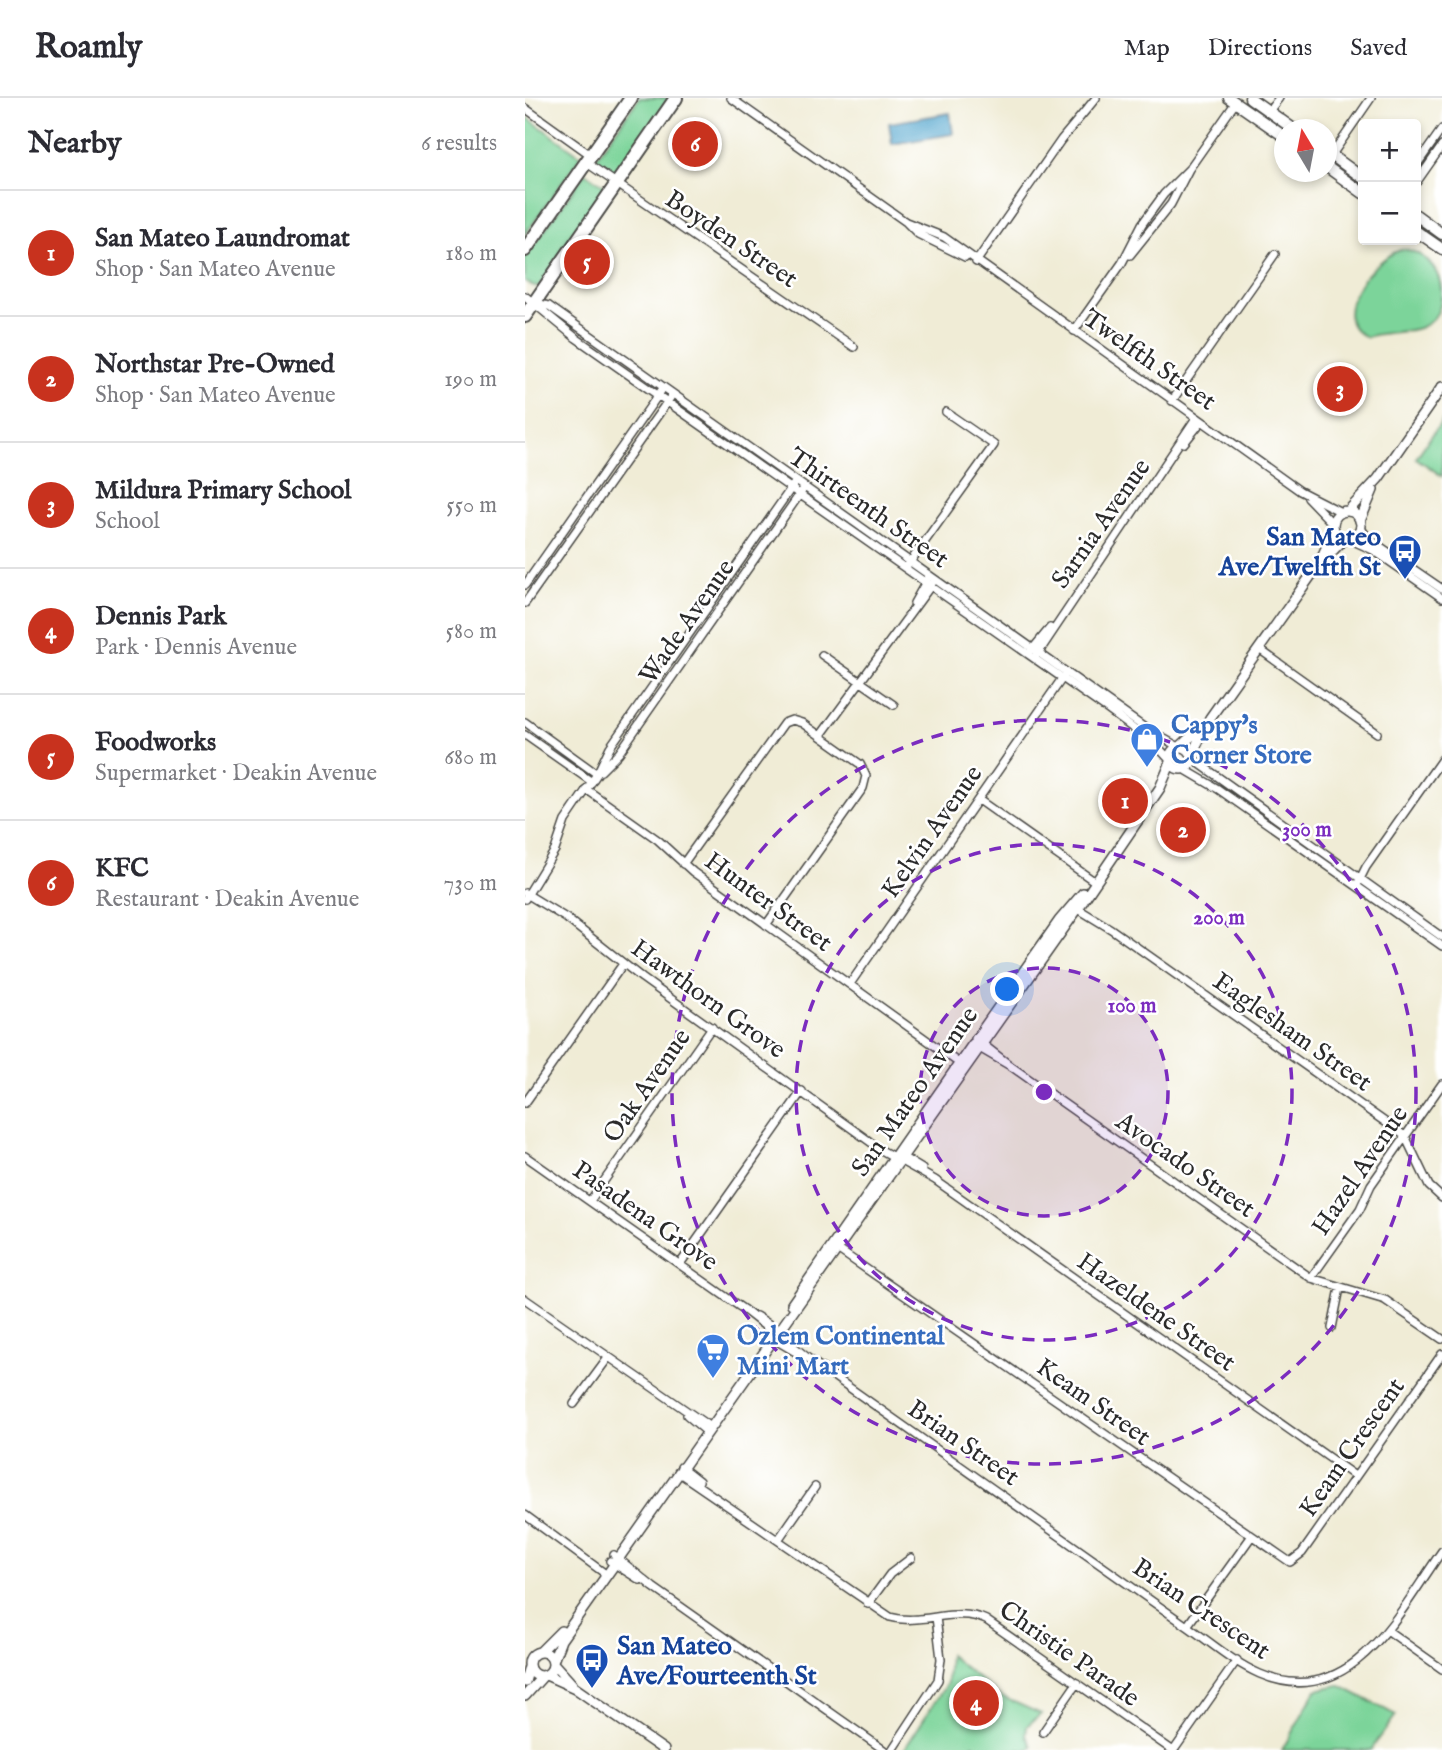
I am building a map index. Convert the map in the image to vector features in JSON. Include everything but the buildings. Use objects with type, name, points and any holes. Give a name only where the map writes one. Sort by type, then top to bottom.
[{"type":"highway","points":[[525,250],[631,98]]},
{"type":"highway","points":[[525,316],[530,300],[617,184],[676,98]]},
{"type":"main road","points":[[1250,98],[1266,105],[1282,119]]},
{"type":"main road","points":[[1233,100],[1274,129]]},
{"type":"main road","points":[[1258,118],[1266,105]]},
{"type":"main road","points":[[1337,164],[1358,175]]},
{"type":"main road","points":[[1337,168],[1358,188]]},
{"type":"main road","points":[[1421,219],[1442,234]]},
{"type":"main road","points":[[1421,234],[1442,249]]},
{"type":"street","points":[[975,262],[1061,140],[1096,98]]},
{"type":"street","points":[[1266,105],[1279,98]]},
{"type":"street","points":[[1337,146],[1371,98]]},
{"type":"street","name":"Twelfth Street","points":[[736,100],[906,222],[918,234],[975,262],[1300,491],[1344,512]]},
{"type":"street","points":[[1074,331],[1122,263],[1149,235],[1171,204],[1189,169],[1233,100]]},
{"type":"street","name":"Boyden Street","points":[[525,108],[617,184],[854,347]]},
{"type":"street","points":[[1430,163],[1422,157],[1442,129]]},
{"type":"street","points":[[1417,182],[1442,146]]},
{"type":"street","points":[[1172,401],[1275,254]]},
{"type":"street","name":"Thirteenth Street","points":[[530,300],[576,338],[661,391],[1066,677],[1145,729],[1180,746]]},
{"type":"street","points":[[1317,567],[1333,527],[1344,512],[1378,479],[1442,387]]},
{"type":"street","points":[[525,585],[661,391]]},
{"type":"street","points":[[525,603],[670,398]]},
{"type":"street","points":[[908,565],[993,445],[946,412]]},
{"type":"street","name":"Sarnia Avenue","points":[[1033,654],[1198,420]]},
{"type":"street","points":[[1192,756],[1210,718],[1317,567],[1346,539],[1356,535],[1378,479]]},
{"type":"street","name":"Wade Avenue","points":[[597,774],[610,747],[794,485]]},
{"type":"street","name":"Wade Avenue","points":[[526,895],[555,850],[565,821],[589,785],[619,753],[803,491]]},
{"type":"street","name":"Twelfth Street","points":[[1300,491],[1333,527]]},
{"type":"street","points":[[1344,512],[1360,524],[1370,539],[1442,589]]},
{"type":"street","points":[[1333,527],[1346,539],[1373,550],[1442,598]]},
{"type":"street","points":[[821,735],[930,581]]},
{"type":"street","points":[[1259,649],[1377,733]]},
{"type":"street","points":[[822,655],[894,705]]},
{"type":"street","name":"Thirteenth Street","points":[[1066,677],[1157,746],[1170,761]]},
{"type":"street","name":"Kelvin Avenue","points":[[850,984],[1066,677]]},
{"type":"street","points":[[1210,718],[1180,746],[1442,946]]},
{"type":"street","points":[[683,863],[785,723],[797,721],[860,764],[865,772],[865,782],[766,925]]},
{"type":"street","points":[[525,722],[597,774]]},
{"type":"street","name":"Hunter Street","points":[[525,735],[659,840],[683,863],[766,925],[964,1064]]},
{"type":"street","name":"San Mateo Avenue","points":[[1160,788],[1173,750],[1180,746]]},
{"type":"street","name":"San Mateo Avenue","points":[[539,1652],[557,1637],[605,1574],[645,1512],[680,1470],[1160,788],[1182,769],[1192,756]]},
{"type":"street","points":[[1356,881],[1442,759]]},
{"type":"street","points":[[1170,761],[1218,789],[1442,937]]},
{"type":"street","points":[[979,800],[1094,881]]},
{"type":"street","name":"Hawthorn Grove","points":[[526,895],[566,918],[623,964],[898,1157]]},
{"type":"street","name":"Eaglesham Street","points":[[1077,904],[1405,1136],[1429,1186],[1442,1198]]},
{"type":"street","points":[[525,1103],[623,964]]},
{"type":"street","name":"Oak Avenue","points":[[590,1201],[712,1027]]},
{"type":"street","name":"Avocado Street","points":[[978,1044],[1311,1278],[1385,1300],[1442,1339]]},
{"type":"street","name":"Hazel Avenue","points":[[1311,1278],[1442,1084]]},
{"type":"street","points":[[680,1264],[802,1091]]},
{"type":"street","name":"Pasadena Grove","points":[[525,1156],[775,1334]]},
{"type":"street","name":"Hazeldene Street","points":[[898,1157],[935,1180],[1355,1476]]},
{"type":"street","name":"Keam Street","points":[[836,1245],[1282,1559],[1293,1562]]},
{"type":"street","points":[[1332,1328],[1340,1288]]},
{"type":"street","points":[[525,1311],[528,1301],[709,1429]]},
{"type":"street","name":"Brian Street","points":[[775,1334],[1094,1560]]},
{"type":"street","name":"Keam Crescent","points":[[1293,1562],[1442,1354]]},
{"type":"street","points":[[574,1405],[608,1358]]},
{"type":"street","name":"Christie Parade","points":[[680,1470],[868,1604],[897,1619],[972,1615],[986,1619],[1173,1750]]},
{"type":"street","points":[[778,1540],[815,1487]]},
{"type":"street","points":[[525,1515],[605,1574]]},
{"type":"street","points":[[1187,1626],[1251,1537]]},
{"type":"street","name":"Brian Crescent","points":[[1094,1560],[1257,1673],[1279,1680],[1314,1680],[1335,1675],[1355,1664],[1387,1630],[1442,1551]]},
{"type":"street","points":[[868,1604],[890,1574],[911,1558]]},
{"type":"street","points":[[615,1560],[884,1750]]},
{"type":"street","name":"San Mateo Avenue","points":[[553,1662],[561,1640],[605,1574]]},
{"type":"street","points":[[892,1750],[939,1680],[941,1667],[936,1617]]},
{"type":"street","points":[[1387,1630],[1442,1669]]},
{"type":"street","points":[[525,1646],[547,1653],[575,1688]]},
{"type":"street","points":[[525,1682],[528,1664],[532,1656],[539,1652]]},
{"type":"street","points":[[1173,1750],[1237,1660]]},
{"type":"street","points":[[525,1696],[553,1662]]},
{"type":"street","points":[[528,1664],[533,1673],[575,1688],[664,1750]]},
{"type":"street","points":[[1043,1732],[1077,1682]]},
{"type":"green space","points":[[639,98],[669,98],[616,174],[596,158]]},
{"type":"green space","points":[[525,116],[581,156],[525,235]]},
{"type":"green space","points":[[585,173],[607,187],[539,286],[534,287],[525,281],[525,258]]},
{"type":"green space","points":[[1404,249],[1419,254],[1434,269],[1441,286],[1440,306],[1428,324],[1419,328],[1366,337],[1354,328],[1349,316],[1351,302],[1368,274],[1380,262]]},
{"type":"green space","points":[[1442,421],[1442,476],[1416,458]]},
{"type":"green space","points":[[949,1655],[1000,1696],[1041,1714],[1027,1726],[1026,1736],[1032,1746],[1029,1750],[982,1750],[973,1744],[968,1750],[904,1750],[947,1683]]},
{"type":"green space","points":[[1339,1685],[1396,1715],[1371,1750],[1282,1750],[1316,1690]]},
{"type":"water","points":[[950,113],[953,134],[892,144],[889,123]]},
{"type":"place","name":"KFC","points":[[695,144]]},
{"type":"place","name":"Foodworks","points":[[587,262]]},
{"type":"place","name":"Mildura Primary School","points":[[1340,389]]},
{"type":"place","name":"San Mateo Ave/Twelfth St","points":[[1405,581]]},
{"type":"place","name":"Cappy's Corner Store","points":[[1147,769]]},
{"type":"place","name":"San Mateo Laundromat","points":[[1125,801]]},
{"type":"place","name":"Northstar Pre-Owned","points":[[1183,830]]},
{"type":"place","name":"Ozlem Continental Mini Mart","points":[[713,1380]]},
{"type":"place","name":"San Mateo Ave/Fourteenth St","points":[[592,1690]]},
{"type":"place","name":"Dennis Park","points":[[976,1703]]}]
